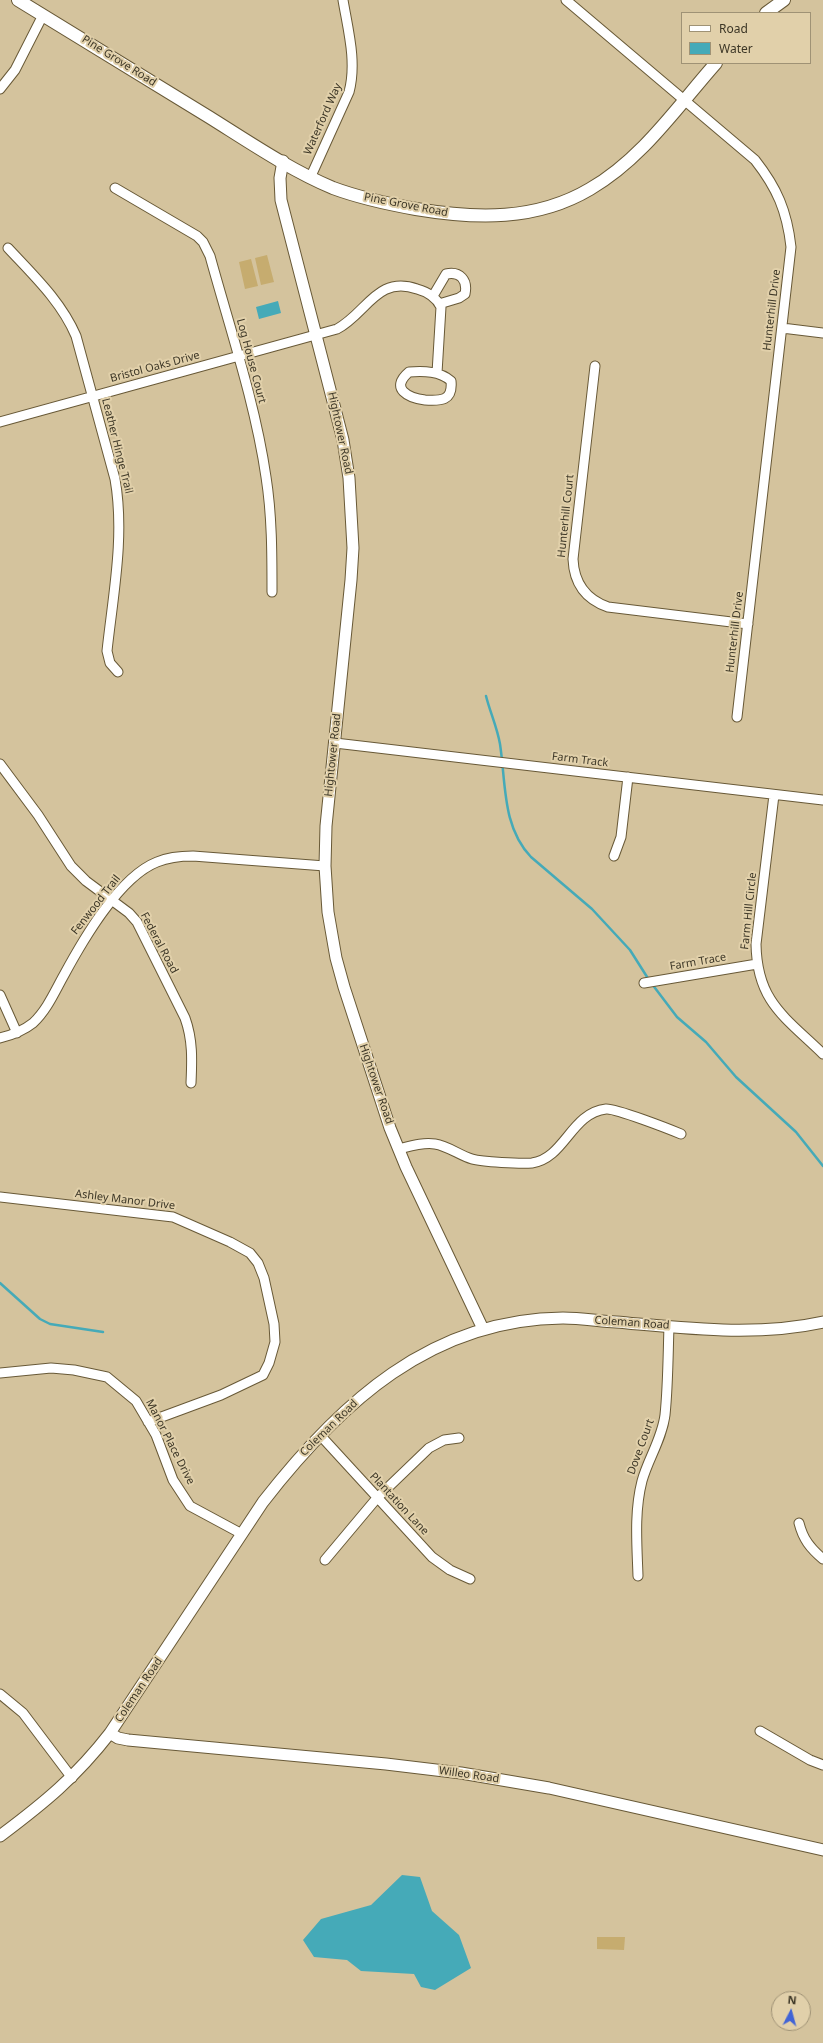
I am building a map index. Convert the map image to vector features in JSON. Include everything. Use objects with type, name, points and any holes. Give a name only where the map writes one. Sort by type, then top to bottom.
[{"type":"main road","name":"Pine Grove Road","points":[[18,0],[283,161],[311,176],[333,187],[378,202],[430,212],[476,216],[502,216],[528,213],[570,199],[608,177],[636,154],[715,64]]},
{"type":"main road","points":[[767,12],[784,0]]},
{"type":"street","name":"Waterford Way","points":[[311,176],[349,92],[353,79],[354,66],[343,0]]},
{"type":"street","name":"Hunterhill Drive","points":[[566,0],[755,160],[770,178],[781,199],[789,224],[791,247],[737,718]]},
{"type":"street","points":[[0,89],[15,70],[43,15]]},
{"type":"street","name":"Hightower Road","points":[[283,161],[280,178],[282,200],[343,440],[349,478],[352,517],[351,580],[326,826],[325,866],[328,912],[336,958],[375,1086],[399,1149],[482,1329]]},
{"type":"street","name":"Log House Court","points":[[116,188],[190,231],[203,242],[210,256],[257,428],[266,478],[272,534],[272,592]]},
{"type":"street","name":"Leather Hinge Trail","points":[[8,248],[59,305],[69,319],[76,336],[115,479],[119,502],[119,531],[107,651],[110,663],[118,672]]},
{"type":"street","points":[[436,373],[442,313],[439,304],[432,296],[446,274],[452,273],[462,277],[467,286],[465,294],[455,300],[439,304]]},
{"type":"street","name":"Bristol Oaks Drive","points":[[0,422],[317,336],[346,324],[377,294],[392,286],[407,286],[432,296]]},
{"type":"street","points":[[782,328],[823,333]]},
{"type":"street","name":"Hunterhill Court","points":[[595,366],[573,559],[574,572],[579,586],[591,599],[608,607],[748,624]]},
{"type":"street","points":[[409,372],[436,373],[446,376],[451,381],[452,388],[445,399],[440,401],[412,398],[406,395],[402,390],[402,383],[405,376],[409,372]]},
{"type":"street","name":"Farm Track","points":[[335,743],[823,800]]},
{"type":"street","name":"Federal Road","points":[[0,764],[38,815],[71,866],[86,881],[129,913],[137,922],[185,1018],[192,1045],[191,1083]]},
{"type":"street","points":[[614,856],[621,837],[628,778]]},
{"type":"street","name":"Farm Hill Circle","points":[[774,795],[756,944],[757,964],[761,982],[777,1009],[823,1054]]},
{"type":"street","name":"Fenwood Trail","points":[[0,1038],[17,1033],[32,1023],[44,1010],[81,944],[112,901],[128,882],[141,871],[157,862],[175,857],[193,856],[325,866]]},
{"type":"street","name":"Farm Trace","points":[[644,983],[757,964]]},
{"type":"street","points":[[0,995],[17,1033]]},
{"type":"street","points":[[399,1149],[420,1144],[436,1144],[473,1159],[531,1163],[544,1160],[554,1153],[576,1125],[590,1115],[607,1109],[681,1134]]},
{"type":"street","name":"Ashley Manor Drive","points":[[0,1197],[173,1217],[230,1242],[250,1253],[258,1263],[264,1278],[274,1324],[275,1342],[269,1363],[263,1375],[221,1395],[148,1422]]},
{"type":"street","name":"Coleman Road","points":[[0,1836],[44,1803],[72,1778],[110,1733],[263,1502],[290,1468],[320,1435],[367,1392],[400,1367],[440,1345],[482,1329],[524,1321],[563,1318],[669,1326],[772,1330],[823,1322]]},
{"type":"street","name":"Dove Court","points":[[638,1576],[638,1502],[644,1472],[658,1441],[665,1416],[669,1326]]},
{"type":"street","name":"Manor Place Drive","points":[[0,1373],[51,1368],[74,1370],[107,1377],[136,1401],[156,1436],[173,1480],[190,1506],[242,1534]]},
{"type":"street","name":"Plantation Lane","points":[[320,1435],[432,1557],[450,1570],[470,1578]]},
{"type":"street","points":[[324,1560],[377,1498],[429,1448],[444,1440],[459,1438]]},
{"type":"street","points":[[799,1523],[802,1536],[810,1547],[823,1559]]},
{"type":"street","points":[[0,1694],[23,1714],[72,1778]]},
{"type":"street","points":[[760,1731],[810,1760],[823,1765]]},
{"type":"street","name":"Willeo Road","points":[[110,1733],[118,1738],[128,1740],[386,1764],[461,1773],[549,1788],[823,1850]]},
{"type":"shaded area","points":[[267,255],[274,282],[261,285],[255,258]]},
{"type":"shaded area","points":[[251,259],[258,286],[245,289],[239,262]]},
{"type":"shaded area","points":[[597,1937],[625,1937],[624,1950],[597,1949]]},
{"type":"water","points":[[278,301],[281,313],[259,319],[256,307]]},
{"type":"water","points":[[402,1875],[420,1877],[432,1911],[459,1935],[471,1968],[435,1990],[421,1987],[414,1974],[361,1971],[347,1960],[314,1957],[303,1940],[321,1919],[371,1905]]},
{"type":"waterway","points":[[486,696],[500,744],[510,818],[522,845],[531,857],[592,909],[630,950],[649,980]]},
{"type":"waterway","points":[[652,984],[677,1017],[706,1042],[736,1077],[796,1132],[823,1166]]},
{"type":"waterway","points":[[0,1283],[40,1319],[50,1324],[103,1332]]}]
